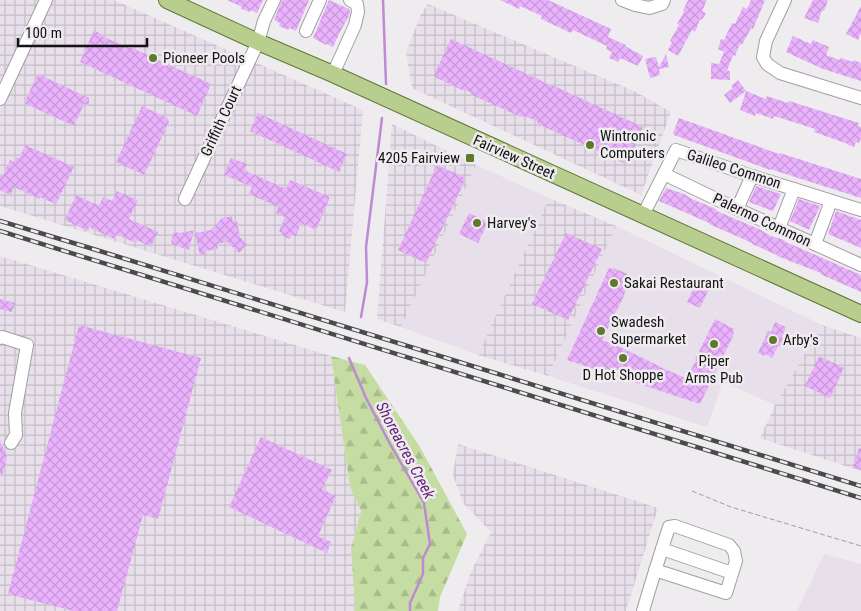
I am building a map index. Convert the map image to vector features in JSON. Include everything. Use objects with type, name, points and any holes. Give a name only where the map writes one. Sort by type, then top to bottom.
[{"type":"main road","name":"Fairview Street","points":[[167,0],[861,314]]},
{"type":"street","points":[[0,99],[46,0]]},
{"type":"street","name":"Griffith Court","points":[[185,199],[258,42],[264,22],[274,0]]},
{"type":"street","points":[[306,30],[320,0]]},
{"type":"street","points":[[333,74],[358,17],[357,4],[350,0]]},
{"type":"street","points":[[622,0],[649,8],[662,4],[664,0]]},
{"type":"street","points":[[785,0],[766,41],[763,57],[768,64],[780,73],[861,98]]},
{"type":"street","name":"Galileo Common","points":[[644,215],[676,150],[861,210]]},
{"type":"street","name":"Palermo Common","points":[[664,174],[861,265]]},
{"type":"street","points":[[737,209],[752,176]]},
{"type":"street","points":[[779,228],[794,189]]},
{"type":"street","points":[[815,244],[832,201]]},
{"type":"street","points":[[0,338],[27,345],[16,413],[16,435],[11,443]]},
{"type":"street","points":[[643,611],[655,570],[669,527],[675,526],[729,545],[734,552],[736,561],[726,593],[655,570]]},
{"type":"street","points":[[662,550],[732,573]]},
{"type":"path","points":[[692,491],[731,506],[861,546]]},
{"type":"shaded area","points":[[0,0],[114,0],[363,110],[345,312],[0,206]]},
{"type":"shaded area","points":[[428,4],[636,92],[671,112],[641,195],[412,88],[406,52],[421,14]]},
{"type":"shaded area","points":[[392,124],[476,165],[401,327],[377,319]]},
{"type":"shaded area","points":[[476,165],[549,198],[478,355],[401,327]]},
{"type":"shaded area","points":[[549,198],[616,226],[548,376],[478,355]]},
{"type":"shaded area","points":[[616,226],[822,325],[775,405],[723,382],[707,427],[548,376]]},
{"type":"shaded area","points":[[0,256],[331,356],[350,487],[361,511],[351,549],[354,611],[0,611]]},
{"type":"shaded area","points":[[822,325],[861,338],[861,471],[760,438],[775,405]]},
{"type":"shaded area","points":[[458,444],[658,508],[626,611],[458,611],[470,574],[491,532],[463,503],[453,475]]},
{"type":"shaded area","points":[[824,554],[861,564],[861,611],[797,611]]},
{"type":"green space","points":[[331,356],[365,365],[420,447],[467,534],[440,597],[438,611],[354,611],[351,549],[361,511],[350,487]]},
{"type":"building","points":[[227,0],[263,0],[257,13],[241,9],[242,7]]},
{"type":"building","points":[[282,0],[309,0],[296,31],[279,26],[280,23],[274,20]]},
{"type":"building","points":[[329,0],[349,9],[350,12],[333,47],[313,38]]},
{"type":"building","points":[[500,0],[548,0],[611,29],[608,37],[626,45],[643,56],[638,66],[620,58],[618,62],[609,58],[612,52],[606,49],[607,46],[573,30],[571,33],[541,19],[542,16],[520,6],[519,9]]},
{"type":"building","points":[[688,0],[707,0],[702,11],[706,13],[702,20],[700,19],[695,32],[692,30],[678,56],[668,50]]},
{"type":"building","points":[[751,0],[765,0],[753,29],[751,28],[742,45],[740,44],[735,56],[733,55],[727,71],[730,71],[730,80],[711,79],[711,63],[719,64],[724,52],[718,49],[721,39],[724,40],[732,23],[735,24],[743,7],[747,9]]},
{"type":"building","points":[[813,0],[828,0],[824,11],[822,10],[818,23],[804,18]]},
{"type":"building","points":[[861,6],[861,33],[858,40],[846,34]]},
{"type":"building","points":[[94,30],[102,36],[211,84],[197,116],[80,62]]},
{"type":"building","points":[[793,36],[811,44],[813,40],[829,47],[826,55],[840,60],[841,58],[861,63],[861,81],[823,69],[786,52]]},
{"type":"building","points":[[451,39],[643,127],[626,164],[538,124],[537,121],[525,116],[521,117],[435,77],[434,75]]},
{"type":"building","points":[[666,54],[669,67],[659,69],[660,75],[650,78],[645,59],[656,57],[659,67]]},
{"type":"building","points":[[38,74],[89,98],[89,104],[84,104],[74,126],[24,103]]},
{"type":"building","points":[[738,80],[746,91],[730,103],[724,95],[733,88],[731,86]]},
{"type":"building","points":[[746,91],[766,99],[767,96],[788,103],[789,101],[859,123],[861,138],[859,143],[856,142],[854,147],[814,132],[815,129],[774,116],[773,119],[756,113],[755,116],[740,110]]},
{"type":"building","points":[[142,106],[167,118],[169,122],[144,175],[116,162]]},
{"type":"building","points":[[258,113],[347,154],[339,172],[250,131]]},
{"type":"building","points":[[679,118],[779,154],[861,179],[861,198],[770,170],[674,135],[673,133]]},
{"type":"building","points":[[25,145],[74,167],[56,204],[14,187],[11,195],[0,190],[0,174],[3,176],[10,160],[13,162],[16,157],[19,159]]},
{"type":"building","points":[[231,158],[247,164],[244,170],[286,189],[290,180],[330,197],[316,230],[301,223],[296,236],[292,234],[290,239],[281,235],[282,233],[279,231],[285,217],[276,213],[278,207],[249,194],[252,187],[224,175]]},
{"type":"building","points":[[437,165],[466,178],[426,263],[398,250]]},
{"type":"building","points":[[756,186],[781,194],[773,211],[749,202]]},
{"type":"building","points":[[666,188],[684,194],[771,236],[861,275],[861,292],[821,273],[777,256],[659,201]]},
{"type":"building","points":[[117,191],[138,200],[129,219],[158,232],[151,247],[137,240],[136,243],[116,234],[114,239],[89,227],[88,231],[65,220],[76,195],[99,206],[103,197],[112,201]]},
{"type":"building","points":[[799,199],[820,206],[809,230],[790,221]]},
{"type":"building","points":[[836,211],[861,220],[861,248],[828,234]]},
{"type":"building","points":[[469,213],[488,222],[478,243],[459,234]]},
{"type":"building","points":[[232,216],[233,222],[237,221],[240,237],[247,244],[239,253],[227,242],[217,244],[218,249],[206,251],[207,253],[200,256],[195,233],[211,230],[222,218]]},
{"type":"building","points":[[194,230],[189,250],[172,244],[174,232],[181,233]]},
{"type":"building","points":[[566,233],[602,249],[568,320],[532,304]]},
{"type":"building","points":[[609,268],[614,268],[632,276],[602,340],[686,378],[715,319],[734,329],[733,336],[700,404],[567,360]]},
{"type":"building","points":[[696,283],[709,289],[700,308],[687,302]]},
{"type":"building","points":[[0,299],[15,303],[12,312],[0,309]]},
{"type":"building","name":"Arby's","points":[[775,322],[786,327],[780,347],[778,346],[772,358],[758,353],[768,331],[771,332]]},
{"type":"building","points":[[79,325],[201,358],[158,519],[143,515],[117,611],[73,611],[8,594]]},
{"type":"building","points":[[819,356],[844,368],[830,398],[805,386]]},
{"type":"building","points":[[261,437],[332,470],[322,489],[336,496],[318,536],[331,542],[327,553],[229,507]]},
{"type":"building","points":[[0,440],[7,458],[2,476],[0,476]]},
{"type":"building","points":[[859,448],[861,449],[861,470],[853,468]]},
{"type":"waterway","name":"Shoreacres Creek","points":[[383,0],[386,84]]},
{"type":"waterway","name":"Shoreacres Creek","points":[[361,317],[367,282],[366,247],[382,118]]},
{"type":"waterway","name":"Shoreacres Creek","points":[[349,358],[366,398],[424,503],[430,544],[423,558],[423,574],[410,603],[410,611]]},
{"type":"railway","points":[[0,221],[861,486]]},
{"type":"railway","points":[[0,231],[861,498]]},
{"type":"place","name":"Pioneer Pools","points":[[153,58]]},
{"type":"place","name":"Wintronic Computers","points":[[590,145]]},
{"type":"place","name":"4205 Fairview","points":[[470,158]]},
{"type":"place","name":"Harvey's","points":[[477,223]]},
{"type":"place","name":"Sakai Restaurant","points":[[614,283]]},
{"type":"place","name":"Swadesh Supermarket","points":[[601,331]]},
{"type":"place","name":"Arby's","points":[[773,340]]},
{"type":"place","name":"Piper Arms Pub","points":[[714,344]]},
{"type":"place","name":"D Hot Shoppe","points":[[623,358]]}]
